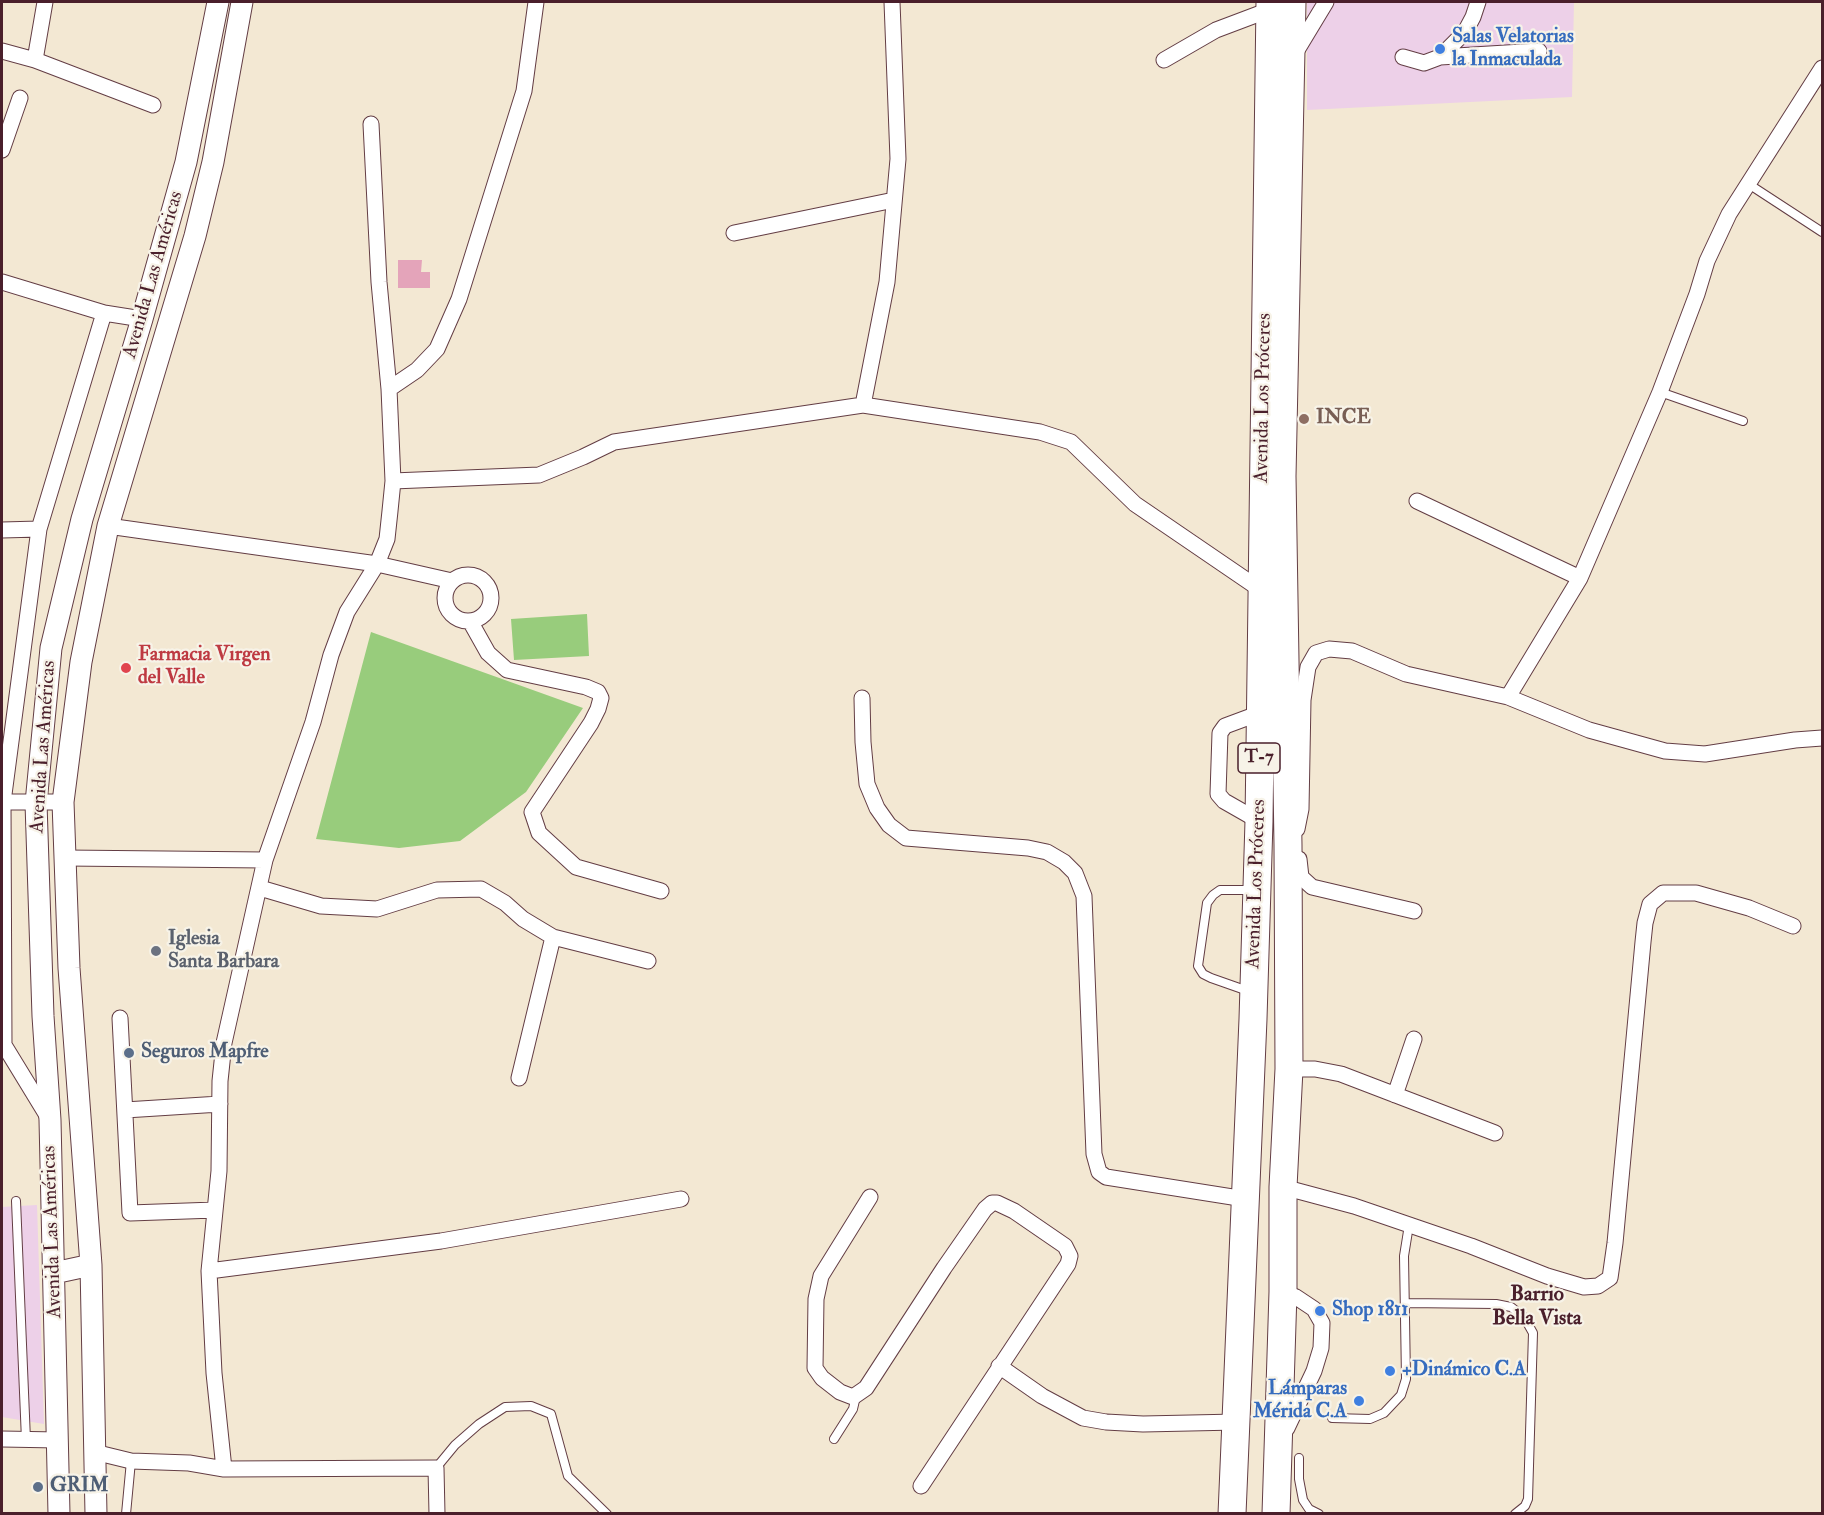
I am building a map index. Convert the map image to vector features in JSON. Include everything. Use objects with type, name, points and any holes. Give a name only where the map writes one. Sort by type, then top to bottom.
[{"type":"highway","name":"Avenida Los Próceres","points":[[1276,1514],[1283,1292],[1283,1187],[1289,1069],[1291,840],[1282,476],[1289,63],[1277,4]]},
{"type":"highway","name":"Avenida Los Próceres","points":[[1232,1514],[1254,993],[1259,821],[1261,590],[1277,4]]},
{"type":"street","points":[[35,60],[45,2]]},
{"type":"street","name":"Avenida Las Américas","points":[[59,1514],[50,1119],[43,1017],[36,803],[51,648],[82,519],[186,162],[218,2]]},
{"type":"street","name":"Avenida Las Américas","points":[[96,1514],[91,1265],[69,968],[63,802],[81,662],[108,526],[195,236],[213,162],[242,2]]},
{"type":"street","points":[[389,389],[417,370],[437,349],[459,299],[524,91],[536,2]]},
{"type":"street","points":[[863,405],[887,282],[898,159],[892,2]]},
{"type":"street","points":[[1440,57],[1465,32],[1478,2],[1483,2]]},
{"type":"street","points":[[1164,60],[1216,30],[1277,4]]},
{"type":"street","points":[[1289,63],[1323,4]]},
{"type":"street","points":[[2,51],[35,60],[153,105]]},
{"type":"street","points":[[1403,57],[1424,63],[1440,57],[1539,51]]},
{"type":"street","points":[[1508,697],[1580,578],[1660,392],[1707,261],[1729,214],[1822,68]]},
{"type":"street","points":[[2,150],[20,98]]},
{"type":"street","points":[[224,1469],[214,1373],[209,1271],[219,1171],[219,1104],[224,1044],[265,860],[313,722],[331,655],[347,612],[377,564],[387,539],[393,481],[371,124]]},
{"type":"street","points":[[734,233],[894,200]]},
{"type":"street","points":[[2,282],[104,313],[142,319]]},
{"type":"street","points":[[50,1119],[4,1045],[2,802],[39,529],[104,313]]},
{"type":"street","points":[[393,481],[539,475],[614,441],[863,405],[1040,432],[1071,442],[1136,504],[1261,590]]},
{"type":"street","points":[[1417,501],[1580,578]]},
{"type":"street","points":[[108,526],[377,564],[452,581]]},
{"type":"street","points":[[2,530],[39,529]]},
{"type":"street","points":[[466,574],[482,579],[488,584],[492,600],[489,608],[478,619],[470,621],[462,621],[455,617],[446,604],[447,588],[452,581],[466,574]]},
{"type":"street","points":[[470,621],[488,653],[507,670],[586,687],[598,692],[601,698],[591,723],[532,812],[539,833],[576,867],[661,891]]},
{"type":"street","points":[[1414,911],[1312,887],[1301,877],[1291,840],[1299,825],[1301,808],[1303,700],[1308,667],[1316,653],[1329,649],[1352,651],[1406,674],[1508,697],[1589,730],[1665,751],[1705,754],[1822,738]]},
{"type":"street","points":[[862,698],[862,742],[867,784],[877,808],[889,825],[906,838],[1028,848],[1047,852],[1064,862],[1075,873],[1084,896],[1094,1154],[1099,1173],[1106,1177],[1245,1199]]},
{"type":"street","points":[[1259,821],[1224,801],[1218,794],[1220,733],[1225,726],[1260,713]]},
{"type":"street","points":[[2,802],[63,802]]},
{"type":"street","points":[[65,858],[265,860]]},
{"type":"street","points":[[260,888],[321,906],[377,909],[437,890],[481,890],[505,903],[523,919],[553,937],[648,961]]},
{"type":"street","points":[[1283,1187],[1354,1206],[1471,1245],[1547,1276],[1584,1287],[1598,1286],[1610,1278],[1644,923],[1650,904],[1663,893],[1696,894],[1749,908],[1793,926]]},
{"type":"street","points":[[519,1078],[553,937]]},
{"type":"street","points":[[120,1018],[130,1213],[215,1210]]},
{"type":"street","points":[[1395,1095],[1414,1039]]},
{"type":"street","points":[[1289,1069],[1315,1069],[1341,1074],[1495,1133]]},
{"type":"street","points":[[125,1110],[219,1104]]},
{"type":"street","points":[[870,1197],[821,1276],[816,1299],[815,1368],[822,1378],[840,1392],[853,1397],[866,1388],[944,1268],[985,1209],[992,1203],[1014,1211],[1065,1246],[1070,1256],[1068,1264],[921,1486]]},
{"type":"street","points":[[209,1271],[441,1240],[681,1199]]},
{"type":"street","points":[[54,1273],[91,1265]]},
{"type":"street","points":[[1278,1439],[1287,1428],[1314,1371],[1320,1348],[1322,1323],[1314,1309],[1296,1297],[1283,1292]]},
{"type":"street","points":[[999,1366],[1051,1402],[1083,1418],[1143,1424],[1237,1422]]},
{"type":"street","points":[[2,1439],[58,1440]]},
{"type":"street","points":[[94,1452],[131,1461],[189,1463],[224,1469],[436,1468],[437,1514]]},
{"type":"lane","points":[[1748,183],[1822,232]]},
{"type":"lane","points":[[1660,392],[1743,421]]},
{"type":"lane","points":[[1254,993],[1210,978],[1203,974],[1198,966],[1207,903],[1213,895],[1220,890],[1256,890]]},
{"type":"lane","points":[[16,1201],[26,1440]]},
{"type":"lane","points":[[1332,1418],[1370,1419],[1384,1413],[1401,1395],[1406,1379],[1404,1256],[1409,1225]]},
{"type":"lane","points":[[1405,1303],[1496,1304],[1511,1307],[1524,1317],[1533,1333],[1528,1498],[1525,1506],[1515,1514]]},
{"type":"lane","points":[[834,1439],[853,1409],[856,1396]]},
{"type":"lane","points":[[436,1468],[455,1445],[479,1424],[504,1407],[531,1406],[551,1414],[568,1476],[607,1514]]},
{"type":"lane","points":[[1299,1458],[1299,1479],[1303,1500],[1309,1509],[1319,1514]]},
{"type":"lane","points":[[126,1514],[131,1461]]},
{"type":"shaded area","name":"Salas Velatorias la Inmaculada","points":[[1307,2],[1574,2],[1572,97],[1307,110]]},
{"type":"shaded area","points":[[37,1205],[44,1424],[2,1417],[2,1207]]},
{"type":"green space","points":[[587,614],[589,656],[514,660],[511,619]]},
{"type":"green space","points":[[371,632],[583,708],[526,792],[460,841],[399,848],[316,839]]},
{"type":"building","points":[[398,260],[422,260],[421,272],[430,272],[430,288],[398,288]]},
{"type":"place","name":"Salas Velatorias la Inmaculada","points":[[1440,49]]},
{"type":"place","name":"INCE","points":[[1304,419]]},
{"type":"place","name":"Farmacia Virgen del Valle","points":[[126,668]]},
{"type":"place","name":"Iglesia Santa Barbara","points":[[156,951]]},
{"type":"place","name":"Seguros Mapfre","points":[[129,1053]]},
{"type":"place","name":"Shop 1811","points":[[1320,1311]]},
{"type":"place","name":"+Dinámico C.A","points":[[1390,1371]]},
{"type":"place","name":"Lámparas Mérida C.A","points":[[1359,1401]]},
{"type":"place","name":"GRIM","points":[[38,1487]]},
{"type":"district","name":"Barrio Bella Vista","points":[[1537,1307]]}]
